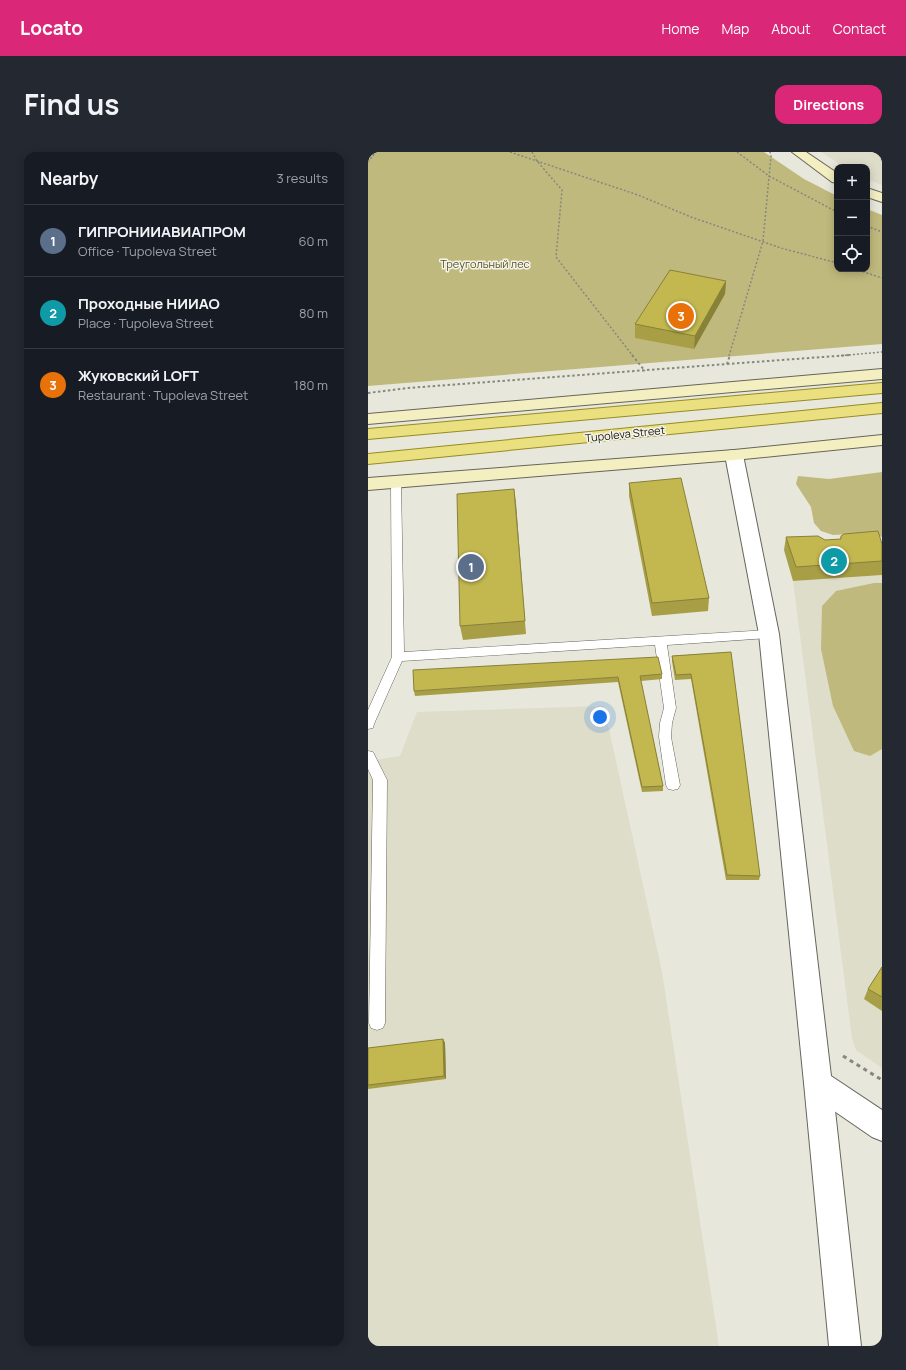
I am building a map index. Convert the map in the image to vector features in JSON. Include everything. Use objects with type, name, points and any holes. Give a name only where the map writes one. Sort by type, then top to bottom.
[{"type":"main road","points":[[798,152],[834,177]]},
{"type":"main road","points":[[870,193],[882,198]]},
{"type":"main road","points":[[368,419],[882,374]]},
{"type":"main road","name":"Tupoleva Street","points":[[368,434],[882,388]]},
{"type":"main road","name":"Tupoleva Street","points":[[368,459],[882,408]]},
{"type":"main road","points":[[368,484],[734,455],[882,440]]},
{"type":"street","points":[[734,455],[769,634],[845,1346]]},
{"type":"street","points":[[818,1083],[882,1126]]},
{"type":"lane","points":[[368,724],[398,657],[396,482]]},
{"type":"lane","points":[[398,657],[661,642],[769,634]]},
{"type":"lane","points":[[661,642],[670,708],[666,723],[665,737],[673,785]]},
{"type":"lane","points":[[368,756],[380,780],[377,1023]]},
{"type":"path","points":[[368,162],[376,152]]},
{"type":"path","points":[[510,152],[638,195],[691,217],[781,248],[834,262]]},
{"type":"path","points":[[532,152],[537,161],[562,190],[556,257],[645,371]]},
{"type":"path","points":[[737,152],[769,176],[834,210]]},
{"type":"path","points":[[727,364],[763,241],[770,152]]},
{"type":"path","points":[[870,227],[882,232]]},
{"type":"path","points":[[864,272],[882,278]]},
{"type":"path","points":[[368,393],[408,388],[882,352]]},
{"type":"shaded area","points":[[821,152],[882,152],[882,185],[870,180],[870,164],[839,164]]},
{"type":"shaded area","points":[[882,575],[882,1068],[856,1050],[852,1038],[793,581]]},
{"type":"shaded area","points":[[604,706],[662,972],[719,1346],[368,1346],[368,761],[400,756],[417,712]]},
{"type":"green space","name":"Треугольный лес","points":[[368,152],[764,152],[804,179],[834,194],[834,272],[870,272],[870,210],[882,215],[882,344],[368,386]]},
{"type":"green space","points":[[882,472],[882,537],[871,533],[833,535],[821,531],[814,523],[811,507],[796,484],[798,476],[829,479]]},
{"type":"green space","points":[[874,583],[882,583],[882,749],[870,756],[854,751],[833,706],[821,649],[822,606],[836,591]]},
{"type":"building","points":[[670,270],[726,281],[695,336],[635,324]]},
{"type":"building","points":[[681,478],[709,598],[652,603],[629,483]]},
{"type":"building","points":[[514,489],[525,621],[460,626],[457,494]]},
{"type":"building","points":[[878,531],[882,544],[882,561],[796,567],[786,537],[818,536],[825,540],[841,539],[841,536],[844,534]]},
{"type":"building","points":[[731,652],[760,876],[727,875],[691,674],[676,675],[672,656]]},
{"type":"building","points":[[658,657],[662,674],[640,676],[663,786],[642,787],[618,677],[414,691],[413,670]]},
{"type":"building","points":[[882,967],[882,997],[868,989]]},
{"type":"building","points":[[443,1039],[444,1076],[368,1085],[368,1048]]},
{"type":"place","name":"Жуковский LOFT","points":[[681,316]]},
{"type":"place","name":"Проходные НИИАО","points":[[834,561]]},
{"type":"place","name":"ГИПРОНИИАВИАПРОМ","points":[[471,567]]}]
